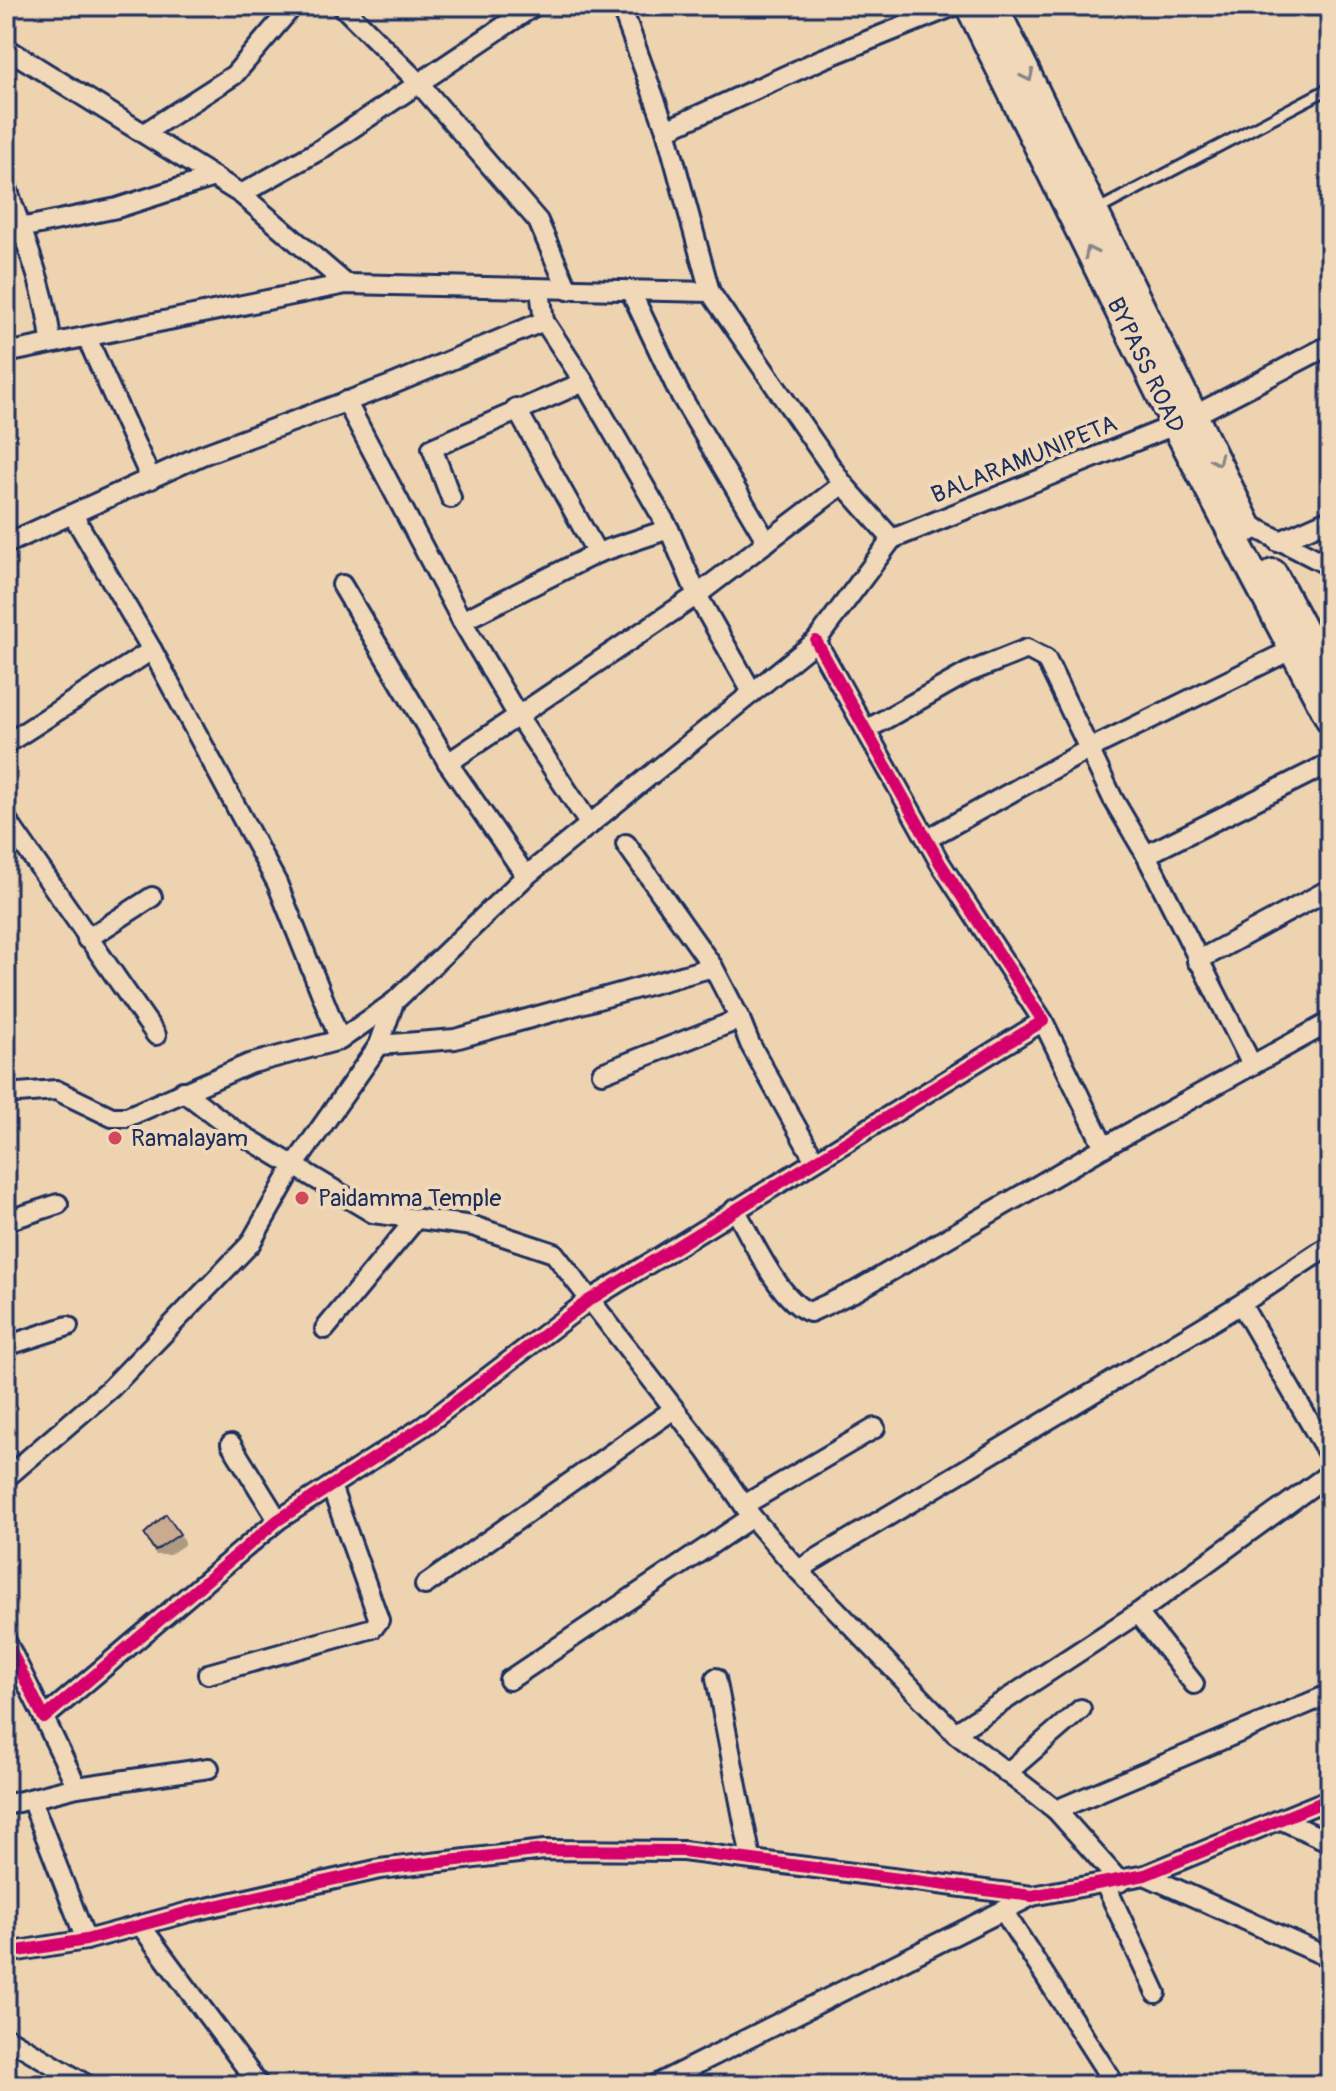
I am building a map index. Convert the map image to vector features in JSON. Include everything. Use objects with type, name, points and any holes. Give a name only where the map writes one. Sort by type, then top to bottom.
[{"type":"main road","name":"BYPASS ROAD","points":[[969,6],[1185,420],[1246,523],[1330,680]]},
{"type":"main road","name":"BYPASS ROAD","points":[[994,6],[1094,211],[1185,420],[1293,649],[1330,720]]},
{"type":"street","points":[[144,133],[234,75],[293,6]]},
{"type":"street","points":[[342,6],[417,81],[538,221],[568,290]]},
{"type":"street","points":[[241,194],[318,151],[417,81],[534,6]]},
{"type":"street","points":[[6,1094],[56,1090],[120,1118],[249,1064],[340,1040],[394,1002],[526,876],[816,641],[892,539],[843,484],[710,292],[666,130],[621,6]]},
{"type":"street","points":[[666,130],[822,59],[954,6]]},
{"type":"street","points":[[6,48],[241,194],[346,284]]},
{"type":"street","points":[[14,228],[117,208],[214,177]]},
{"type":"street","points":[[6,185],[14,228],[49,324],[51,342]]},
{"type":"street","points":[[6,353],[346,284],[710,292]]},
{"type":"street","points":[[540,290],[544,321],[584,382],[669,529],[697,595],[752,692]]},
{"type":"street","points":[[631,292],[678,391],[767,542]]},
{"type":"street","points":[[6,544],[202,455],[544,321]]},
{"type":"street","points":[[87,338],[151,479]]},
{"type":"street","name":"BALARAMUNIPETA","points":[[892,539],[1185,420],[1330,345]]},
{"type":"street","points":[[451,498],[432,448],[516,408],[532,406],[584,382]]},
{"type":"street","points":[[346,401],[462,621],[518,716],[590,825]]},
{"type":"street","points":[[516,408],[597,553]]},
{"type":"street","points":[[448,763],[697,595],[843,484]]},
{"type":"street","points":[[73,515],[152,650],[277,883],[340,1040]]},
{"type":"street","points":[[1278,542],[1330,519]]},
{"type":"street","points":[[1246,523],[1330,566]]},
{"type":"street","points":[[462,621],[597,553],[669,529]]},
{"type":"street","points":[[342,585],[448,763],[526,876]]},
{"type":"street","points":[[816,641],[927,839],[1043,1021],[1104,1147]]},
{"type":"street","points":[[866,730],[967,673],[1027,649],[1046,659],[1252,1065]]},
{"type":"street","points":[[927,839],[1089,749],[1293,649]]},
{"type":"street","points":[[6,744],[152,650]]},
{"type":"street","points":[[1146,855],[1330,763]]},
{"type":"street","points":[[6,819],[156,1035]]},
{"type":"street","points":[[626,844],[713,967],[750,1044],[814,1159]]},
{"type":"street","points":[[1197,961],[1330,889]]},
{"type":"street","points":[[87,939],[152,897]]},
{"type":"street","points":[[379,1045],[455,1039],[713,967]]},
{"type":"street","points":[[6,1478],[111,1388],[250,1244],[294,1166],[379,1045],[394,1002]]},
{"type":"street","points":[[602,1073],[740,1019]]},
{"type":"street","points":[[44,1718],[278,1520],[424,1426],[588,1301],[814,1159],[1043,1021]]},
{"type":"street","points":[[735,1209],[785,1293],[801,1309],[810,1312],[856,1291],[1104,1147],[1330,1022]]},
{"type":"street","points":[[183,1091],[234,1130],[373,1213],[473,1226],[554,1253],[748,1511],[798,1570],[955,1733],[1056,1810],[1113,1883],[1156,1993]]},
{"type":"street","points":[[6,1221],[58,1204]]},
{"type":"street","points":[[325,1329],[416,1219]]},
{"type":"street","points":[[798,1570],[1241,1304],[1330,1245]]},
{"type":"street","points":[[1241,1304],[1330,1457]]},
{"type":"street","points":[[6,1346],[68,1326]]},
{"type":"street","points":[[425,1585],[674,1409]]},
{"type":"street","points":[[509,1680],[748,1511],[875,1428]]},
{"type":"street","points":[[231,1444],[278,1520]]},
{"type":"street","points":[[955,1733],[1138,1613],[1330,1473]]},
{"type":"street","points":[[208,1674],[373,1628],[379,1620],[331,1486]]},
{"type":"street","points":[[1138,1613],[1194,1684]]},
{"type":"street","points":[[6,1641],[77,1787]]},
{"type":"street","points":[[716,1678],[751,1859]]},
{"type":"street","points":[[1056,1810],[1330,1694]]},
{"type":"street","points":[[1007,1773],[1081,1709]]},
{"type":"street","points":[[6,1805],[77,1787],[209,1768]]},
{"type":"street","points":[[31,1799],[86,1940]]},
{"type":"street","points":[[7,1947],[86,1940],[380,1869],[529,1852],[683,1851],[1032,1896],[1145,1875],[1330,1799]]},
{"type":"street","points":[[1282,1820],[1330,1842]]},
{"type":"street","points":[[1145,1875],[1330,1958]]},
{"type":"street","points":[[655,2085],[1032,1896]]},
{"type":"street","points":[[1004,1912],[1115,2085]]},
{"type":"street","points":[[141,1926],[259,2085]]},
{"type":"street","points":[[6,2037],[87,2085]]},
{"type":"lane","points":[[1094,211],[1330,88]]},
{"type":"building","points":[[166,1514],[180,1534],[155,1551],[144,1534]]},
{"type":"cycle path","points":[[6,1641],[44,1718],[278,1520],[424,1426],[588,1301],[1043,1021],[940,863],[816,641]]},
{"type":"cycle path","points":[[6,1953],[86,1940],[189,1912],[380,1869],[544,1850],[683,1851],[1032,1896],[1145,1875],[1330,1799]]},
{"type":"place","name":"Ramalayam","points":[[115,1138]]},
{"type":"place","name":"Paidamma Temple","points":[[302,1198]]}]
